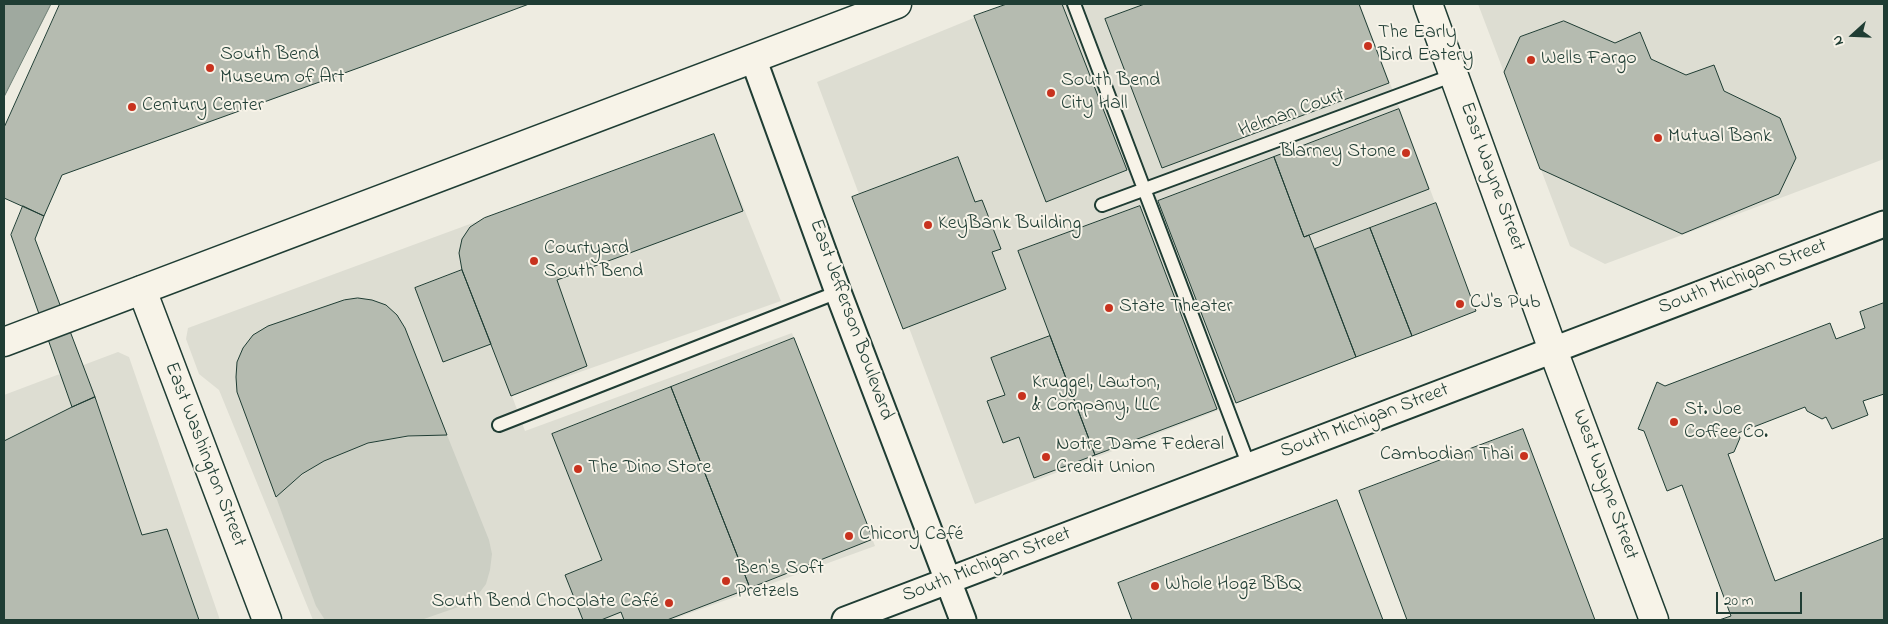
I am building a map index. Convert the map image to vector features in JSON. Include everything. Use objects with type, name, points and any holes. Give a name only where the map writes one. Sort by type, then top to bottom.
[{"type":"street","points":[[4,342],[897,4]]},
{"type":"street","name":"East Wayne Street","points":[[1428,4],[1553,350]]},
{"type":"street","name":"East Jefferson Boulevard","points":[[753,58],[838,292],[963,620]]},
{"type":"street","name":"South Michigan Street","points":[[846,620],[1884,224]]},
{"type":"street","name":"East Washington Street","points":[[142,290],[267,620]]},
{"type":"street","name":"West Wayne Street","points":[[1553,350],[1654,620]]},
{"type":"lane","points":[[1074,4],[1249,466]]},
{"type":"lane","name":"Helman Court","points":[[1102,205],[1454,75]]},
{"type":"lane","points":[[499,425],[838,292]]},
{"type":"shaded area","points":[[4,4],[51,4],[4,97]]},
{"type":"shaded area","points":[[1008,4],[1360,4],[1476,311],[975,504],[817,82]]},
{"type":"shaded area","points":[[1478,4],[1884,4],[1884,159],[1605,264],[1570,246]]},
{"type":"shaded area","points":[[714,134],[781,301],[512,396],[525,431],[792,333],[875,546],[671,620],[313,620],[219,390],[199,374],[186,339],[188,328]]},
{"type":"shaded area","points":[[118,352],[129,357],[220,620],[4,620],[4,395]]},
{"type":"shaded area","points":[[447,435],[489,540],[492,554],[486,584],[477,596],[464,605],[421,620],[325,620],[316,606],[276,497],[315,467],[355,448],[398,438]]},
{"type":"building","name":"Century Center","points":[[60,4],[529,4],[62,175],[44,216],[4,198],[4,128]]},
{"type":"building","name":"South Bend City Hall","points":[[1007,4],[1062,4],[1127,170],[1046,202],[974,16]]},
{"type":"building","points":[[1145,4],[1359,4],[1389,83],[1162,168],[1105,19]]},
{"type":"building","name":"Mutual Bank","points":[[1564,21],[1615,43],[1640,32],[1651,59],[1686,75],[1714,65],[1724,91],[1780,118],[1796,158],[1779,194],[1682,234],[1540,169],[1504,72],[1520,37]]},
{"type":"building","points":[[1399,109],[1429,189],[1304,237],[1274,157]]},
{"type":"building","name":"Courtyard South Bend","points":[[714,134],[743,211],[557,280],[587,366],[511,396],[462,270],[459,253],[462,239],[470,227],[484,218]]},
{"type":"building","name":"KeyBank Building","points":[[958,157],[975,202],[982,200],[1001,249],[992,252],[1006,289],[903,329],[852,197]]},
{"type":"building","points":[[1274,157],[1304,237],[1309,235],[1356,357],[1236,403],[1158,201]]},
{"type":"building","points":[[1436,203],[1476,311],[1412,336],[1370,228]]},
{"type":"building","points":[[23,206],[44,216],[35,239],[95,397],[72,407],[11,235]]},
{"type":"building","name":"State Theater","points":[[1140,206],[1217,409],[1095,455],[1018,251]]},
{"type":"building","points":[[1370,228],[1412,336],[1356,357],[1315,249]]},
{"type":"building","points":[[462,270],[491,344],[443,362],[415,288]]},
{"type":"building","points":[[358,298],[386,305],[397,315],[405,328],[447,435],[408,436],[368,443],[324,461],[302,474],[276,497],[237,392],[237,362],[243,348],[253,335],[268,326],[344,300]]},
{"type":"building","points":[[1884,303],[1884,394],[1863,401],[1868,415],[1832,429],[1826,417],[1822,419],[1807,411],[1805,407],[1738,433],[1740,438],[1734,452],[1728,454],[1775,581],[1884,538],[1884,620],[1719,620],[1731,616],[1682,485],[1667,491],[1644,431],[1638,429],[1657,382],[1665,386],[1830,323],[1836,339],[1865,328],[1860,312]]},
{"type":"building","points":[[1050,336],[1095,455],[1034,478],[1019,437],[1003,443],[987,401],[1005,395],[991,358]]},
{"type":"building","points":[[794,338],[873,539],[750,588],[671,387]]},
{"type":"building","points":[[671,387],[750,588],[667,620],[624,620],[621,612],[601,620],[583,620],[565,575],[602,560],[552,434]]},
{"type":"building","points":[[95,397],[142,535],[167,529],[199,620],[4,620],[4,441]]},
{"type":"building","points":[[1523,429],[1595,620],[1407,620],[1359,491]]},
{"type":"building","points":[[1337,500],[1383,620],[1132,620],[1118,583]]},
{"type":"place","name":"The Early Bird Eatery","points":[[1368,46]]},
{"type":"place","name":"Wells Fargo","points":[[1531,60]]},
{"type":"place","name":"South Bend Museum of Art","points":[[210,68]]},
{"type":"place","name":"South Bend City Hall","points":[[1051,93]]},
{"type":"place","name":"Century Center","points":[[132,107]]},
{"type":"place","name":"Mutual Bank","points":[[1658,138]]},
{"type":"place","name":"Blarney Stone","points":[[1406,153]]},
{"type":"place","name":"KeyBank Building","points":[[928,225]]},
{"type":"place","name":"Courtyard South Bend","points":[[534,261]]},
{"type":"place","name":"CJ's Pub","points":[[1460,304]]},
{"type":"place","name":"State Theater","points":[[1109,308]]},
{"type":"place","name":"Kruggel, Lawton, & Company, LLC","points":[[1022,396]]},
{"type":"place","name":"St. Joe Coffee Co.","points":[[1674,422]]},
{"type":"place","name":"Cambodian Thai","points":[[1524,456]]},
{"type":"place","name":"Notre Dame Federal Credit Union","points":[[1046,457]]},
{"type":"place","name":"The Dino Store","points":[[578,469]]},
{"type":"place","name":"Chicory Café","points":[[849,536]]},
{"type":"place","name":"Ben's Soft Pretzels","points":[[726,581]]},
{"type":"place","name":"Whole Hogz BBQ","points":[[1155,586]]},
{"type":"place","name":"South Bend Chocolate Café","points":[[669,603]]}]
